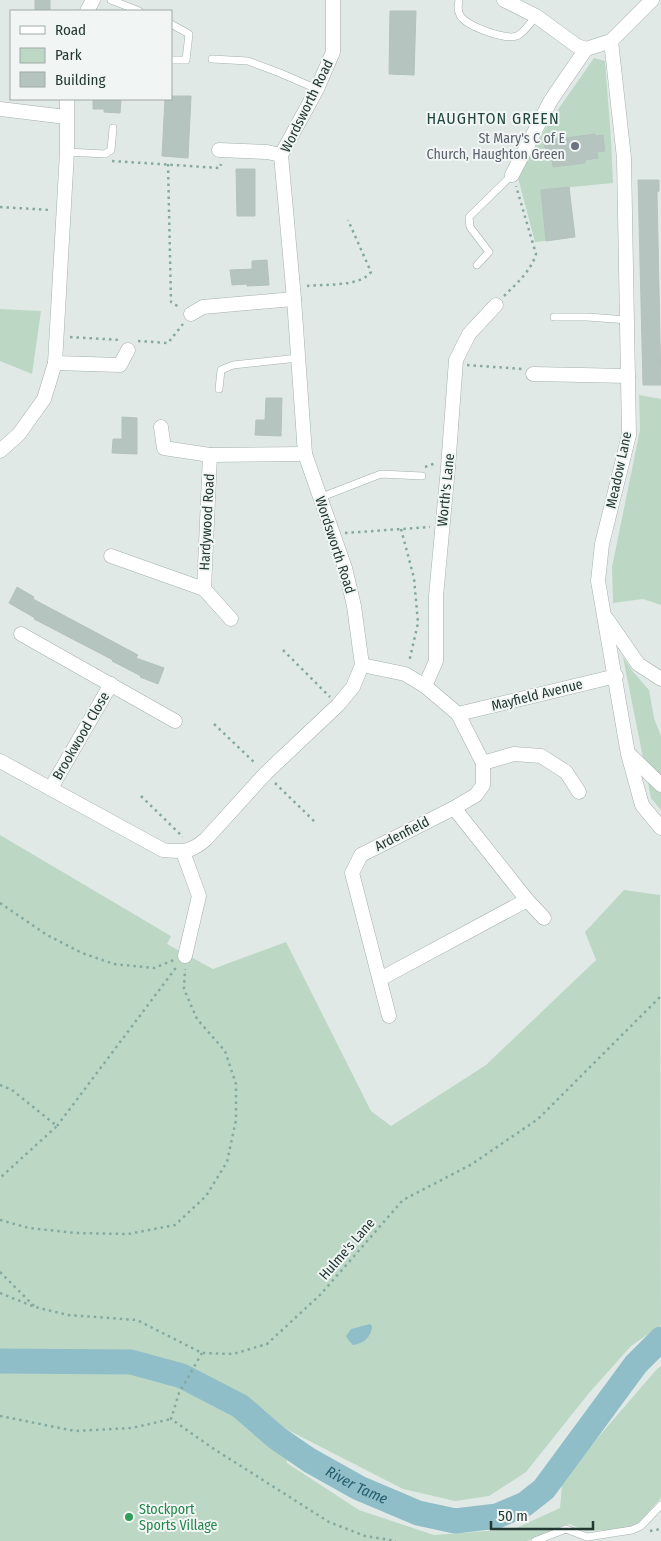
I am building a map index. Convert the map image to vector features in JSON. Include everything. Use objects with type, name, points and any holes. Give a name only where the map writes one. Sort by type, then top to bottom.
[{"type":"street","name":"Wordsworth Road","points":[[334,0],[333,52],[317,89],[281,155],[304,454],[345,568],[354,606],[362,665]]},
{"type":"street","points":[[504,0],[536,16],[577,46],[586,49]]},
{"type":"street","points":[[512,175],[551,100],[586,49],[611,40],[652,0]]},
{"type":"street","name":"Meadow Lane","points":[[611,40],[624,158],[629,435],[602,544],[598,580],[628,754],[642,805],[661,828]]},
{"type":"street","points":[[0,451],[19,434],[44,399],[55,363],[67,152],[67,100]]},
{"type":"street","points":[[0,109],[66,117]]},
{"type":"street","points":[[222,150],[267,152],[281,155]]},
{"type":"street","points":[[197,311],[293,293]]},
{"type":"street","name":"Worth's Lane","points":[[425,686],[436,661],[436,596],[456,360],[469,334],[496,304]]},
{"type":"street","points":[[55,363],[120,365],[128,350]]},
{"type":"street","points":[[533,374],[628,376]]},
{"type":"street","points":[[161,427],[164,448],[210,455],[304,454]]},
{"type":"street","name":"Hardywood Road","points":[[204,589],[210,455]]},
{"type":"street","name":"Hardywood Road","points":[[111,556],[204,589],[231,619]]},
{"type":"street","points":[[604,617],[609,620],[638,664],[661,679]]},
{"type":"street","name":"Brookwood Close","points":[[21,634],[175,721]]},
{"type":"street","points":[[0,760],[163,850],[189,850],[338,705],[353,687],[362,665],[405,674],[425,686],[458,714],[483,763],[514,754],[541,756],[566,772],[579,792]]},
{"type":"street","name":"Mayfield Avenue","points":[[458,714],[616,676]]},
{"type":"street","name":"Brookwood Close","points":[[51,788],[111,684]]},
{"type":"street","points":[[628,754],[661,784]]},
{"type":"street","name":"Ardenfield","points":[[390,1016],[352,873],[361,855],[476,795],[483,785],[483,763]]},
{"type":"street","points":[[454,808],[544,918]]},
{"type":"street","points":[[185,956],[199,896],[189,850]]},
{"type":"street","points":[[380,979],[528,900]]},
{"type":"lane","points":[[111,0],[137,10]]},
{"type":"lane","points":[[459,0],[460,15],[466,22],[500,36],[511,38],[518,35],[536,16]]},
{"type":"lane","points":[[172,25],[189,34],[186,60],[172,60]]},
{"type":"lane","points":[[212,59],[248,61],[317,89]]},
{"type":"lane","points":[[67,152],[105,154],[111,150],[113,128]]},
{"type":"lane","points":[[477,265],[489,252],[470,227],[469,217],[512,175]]},
{"type":"lane","points":[[554,318],[587,317],[628,320]]},
{"type":"lane","points":[[219,389],[221,370],[233,365],[298,358]]},
{"type":"lane","points":[[319,498],[381,474],[422,476]]},
{"type":"lane","points":[[535,1541],[566,1530],[587,1536],[632,1530],[641,1526],[661,1505]]},
{"type":"path","points":[[105,154],[111,161],[220,168],[222,150]]},
{"type":"path","points":[[168,164],[171,302],[197,311]]},
{"type":"path","points":[[496,304],[525,275],[534,262],[536,254],[512,175]]},
{"type":"path","points":[[0,207],[64,211]]},
{"type":"path","points":[[293,293],[358,282],[366,278],[371,272],[348,220]]},
{"type":"path","points":[[456,364],[530,370],[533,374]]},
{"type":"path","points":[[333,536],[338,534],[431,527]]},
{"type":"path","points":[[401,529],[414,578],[418,623],[408,664]]},
{"type":"path","points":[[283,650],[338,705]]},
{"type":"path","points":[[214,724],[315,822]]},
{"type":"path","points":[[141,796],[189,850]]},
{"type":"path","points":[[0,903],[48,935],[82,953],[114,964],[154,968],[185,956]]},
{"type":"path","points":[[0,1178],[57,1126],[185,956]]},
{"type":"path","points":[[0,1220],[29,1228],[67,1232],[128,1234],[175,1225],[206,1196],[227,1162],[236,1120],[236,1084],[226,1051],[197,1019],[184,989],[185,956]]},
{"type":"path","name":"Hulme's Lane","points":[[0,1293],[35,1307],[68,1315],[137,1320],[202,1353],[234,1354],[267,1344],[321,1294],[403,1200],[472,1164],[538,1119],[661,996]]},
{"type":"path","points":[[0,1085],[12,1090],[57,1126]]},
{"type":"path","points":[[0,1272],[35,1307]]},
{"type":"path","points":[[171,1419],[179,1393],[202,1353]]},
{"type":"path","points":[[0,1416],[75,1431],[132,1428],[171,1419],[214,1449],[329,1522],[366,1536],[396,1541]]},
{"type":"green space","points":[[594,58],[605,61],[613,183],[541,190],[546,241],[535,242],[518,178],[548,124]]},
{"type":"green space","points":[[0,309],[41,311],[32,374],[0,361]]},
{"type":"green space","points":[[639,395],[661,399],[661,605],[643,599],[613,603],[612,567],[640,430]]},
{"type":"green space","points":[[623,657],[649,690],[654,718],[661,736],[661,810],[651,798]]},
{"type":"green space","points":[[0,835],[171,936],[167,944],[213,969],[286,942],[371,1111],[391,1126],[486,1065],[596,960],[585,932],[624,890],[660,895],[661,1325],[631,1346],[589,1393],[526,1472],[489,1496],[455,1501],[403,1489],[280,1426],[287,1463],[359,1510],[434,1535],[514,1529],[560,1508],[562,1484],[582,1456],[661,1366],[661,1498],[638,1524],[629,1529],[586,1531],[569,1524],[527,1541],[0,1541]]},
{"type":"water","points":[[370,1324],[372,1330],[366,1339],[353,1345],[349,1341],[346,1336],[351,1329]]},
{"type":"building","points":[[35,0],[50,0],[50,10],[35,10]]},
{"type":"building","points":[[390,11],[416,11],[414,75],[389,74]]},
{"type":"building","points":[[172,96],[191,96],[188,158],[162,156],[165,100],[172,100]]},
{"type":"building","points":[[93,100],[121,100],[120,113],[104,112],[104,109],[93,109]]},
{"type":"building","name":"St Mary's C of E Church, Haughton Green","points":[[595,134],[595,136],[603,135],[605,151],[597,152],[598,158],[585,160],[585,163],[553,167],[552,159],[547,160],[544,141]]},
{"type":"building","points":[[236,169],[255,169],[255,216],[237,216]]},
{"type":"building","points":[[638,180],[659,180],[659,191],[657,192],[661,385],[643,385]]},
{"type":"building","points":[[569,187],[575,237],[546,241],[541,190]]},
{"type":"building","points":[[267,260],[269,285],[232,285],[230,270],[252,269],[252,261]]},
{"type":"building","points":[[266,398],[282,398],[281,436],[255,435],[256,420],[265,420]]},
{"type":"building","points":[[122,417],[137,418],[137,454],[112,453],[113,439],[122,439]]},
{"type":"building","points":[[17,587],[34,597],[33,599],[138,655],[136,658],[164,668],[158,684],[140,677],[113,660],[34,619],[9,603]]},
{"type":"waterway","name":"River Tame","points":[[0,1361],[131,1362],[182,1376],[240,1406],[277,1438],[309,1460],[359,1488],[418,1513],[455,1521],[497,1516],[525,1504],[544,1489],[636,1364],[661,1339]]},
{"type":"place","name":"St Mary's C of E Church, Haughton Green","points":[[575,146]]},
{"type":"place","name":"Stockport Sports Village","points":[[129,1517]]},
{"type":"district","name":"HAUGHTON GREEN","points":[[493,118]]}]
